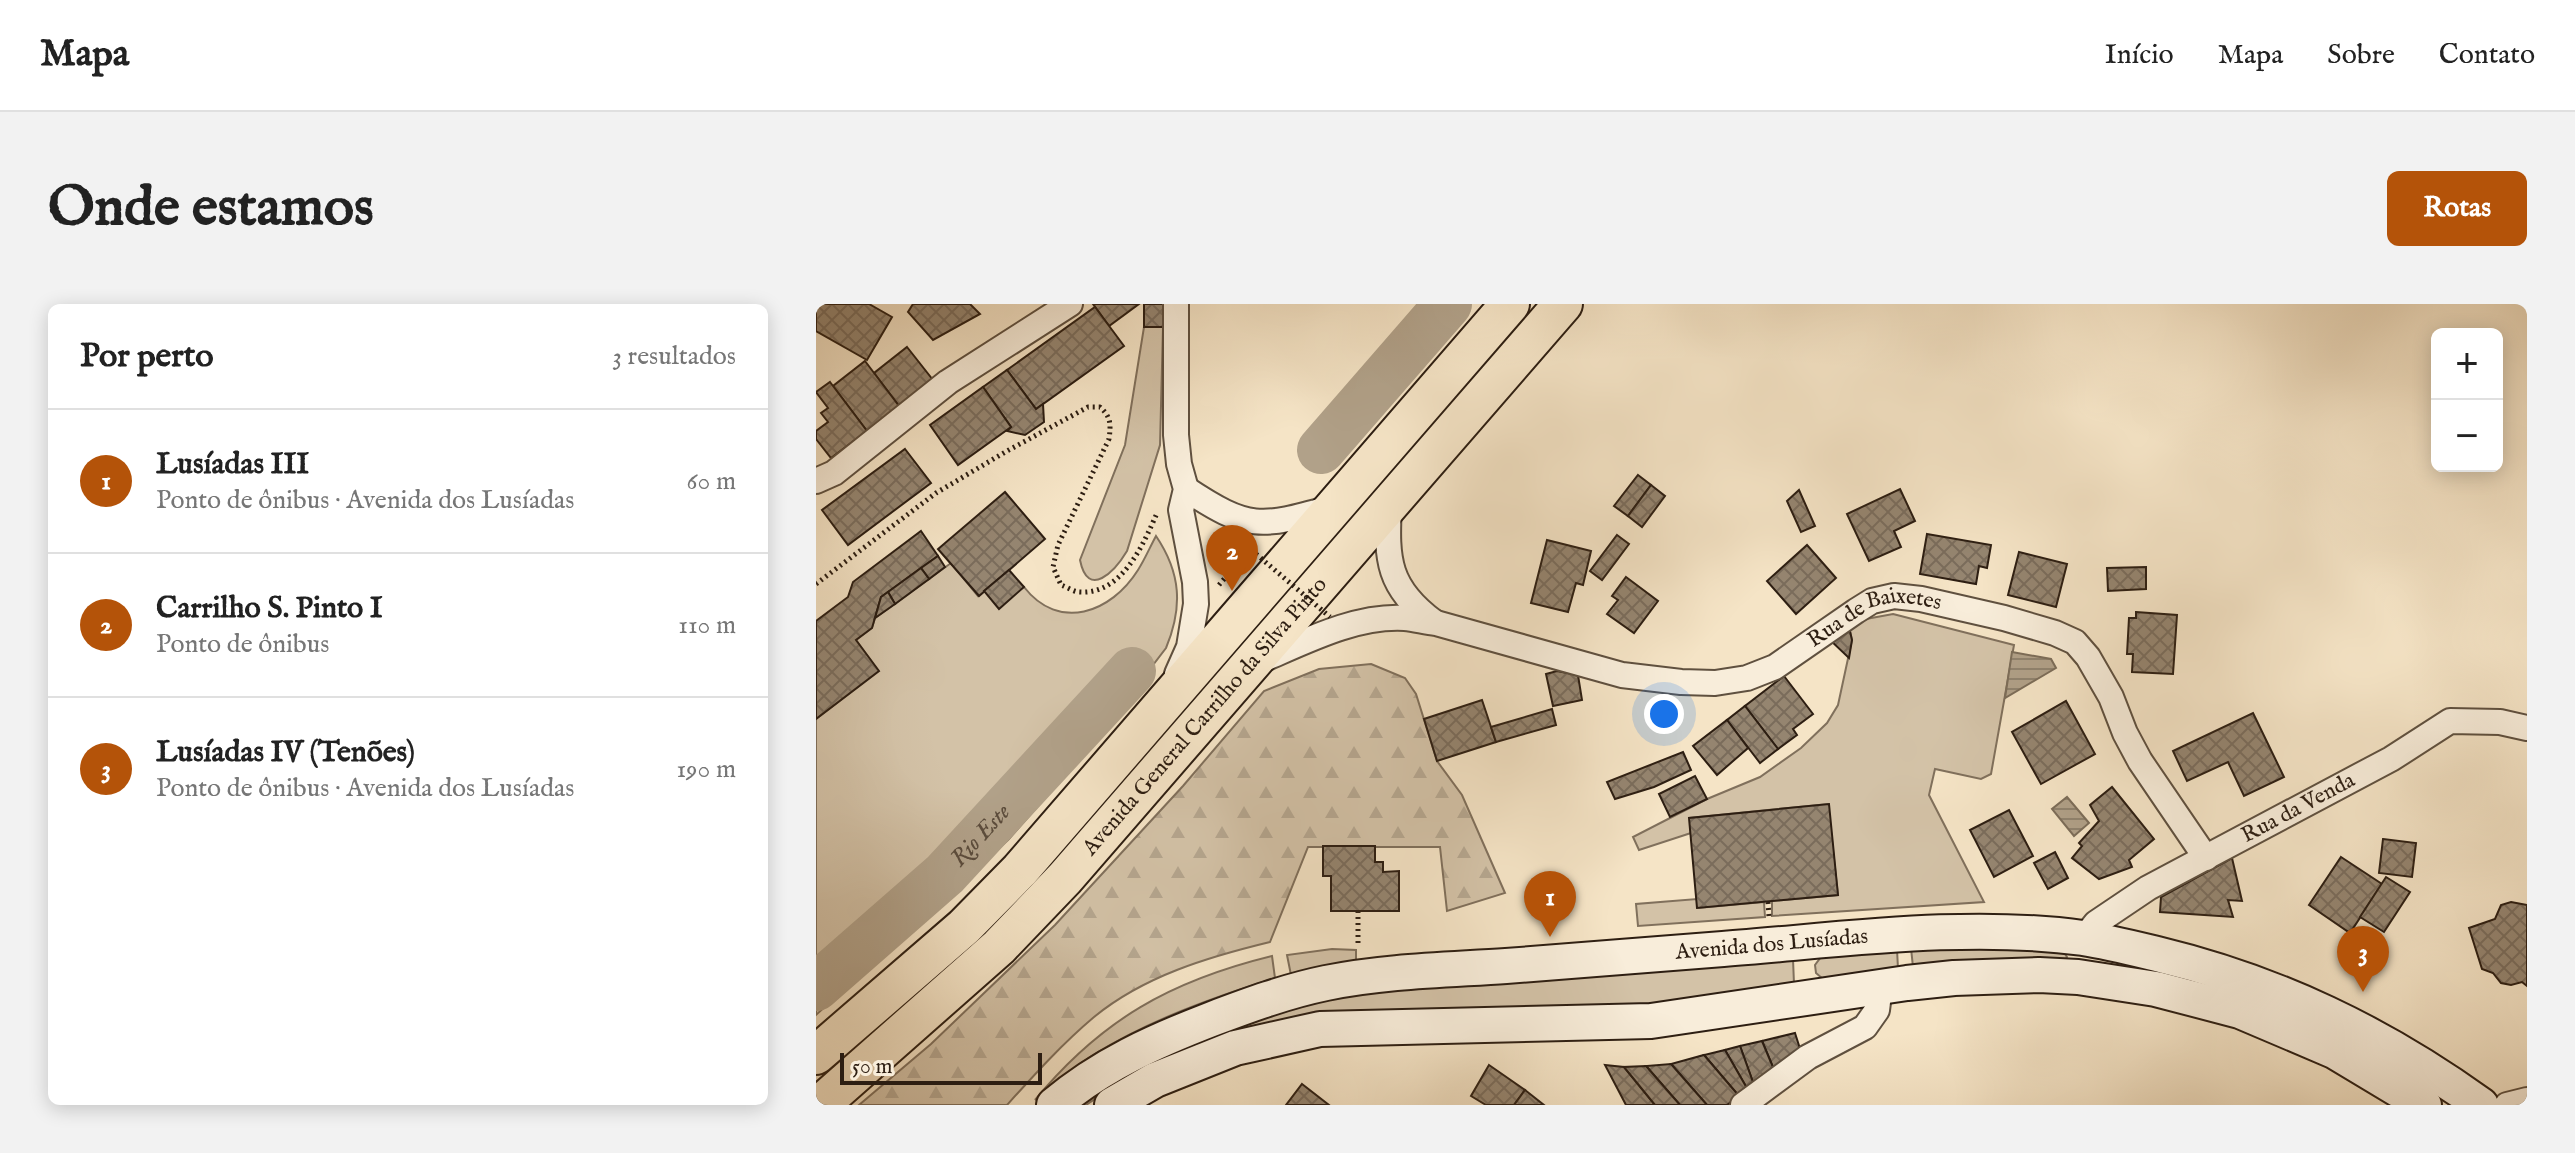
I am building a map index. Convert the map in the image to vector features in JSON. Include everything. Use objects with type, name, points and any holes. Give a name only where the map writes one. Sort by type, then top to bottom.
[{"type":"main road","name":"Avenida General Carrilho da Silva Pinto","points":[[816,1055],[964,927],[1020,870],[1510,304]]},
{"type":"main road","name":"Avenida General Carrilho da Silva Pinto","points":[[820,1105],[999,947],[1065,878],[1563,304]]},
{"type":"main road","name":"Avenida dos Lusíadas","points":[[1054,1105],[1125,1056],[1172,1035],[1287,993],[1326,983],[1406,973],[1987,932],[2084,938],[2192,963],[2259,983],[2348,1022],[2389,1044],[2481,1105]]},
{"type":"main road","points":[[2078,977],[2084,938]]},
{"type":"main road","points":[[1816,942],[1805,956],[1802,971],[1809,985],[1822,995]]},
{"type":"main road","points":[[1112,1105],[1155,1080],[1235,1048],[1320,1029],[1651,1021],[1880,986],[1983,976],[2078,977],[2156,989],[2240,1011],[2334,1051],[2424,1105]]},
{"type":"street","points":[[816,481],[834,473],[948,382],[1070,304]]},
{"type":"street","points":[[1163,705],[1189,647],[1195,623],[1195,582],[1181,510],[1186,489],[1179,464],[1174,404],[1176,304]]},
{"type":"street","points":[[1186,489],[1225,514],[1261,523],[1332,507]]},
{"type":"street","name":"Rua de Baixetes","points":[[1389,506],[1387,541],[1392,570],[1413,606],[1436,623]]},
{"type":"street","name":"Rua de Baixetes","points":[[1249,665],[1332,631],[1380,619],[1405,618],[1436,623],[1622,675],[1715,683],[1747,678],[1775,667],[1872,601],[1894,596],[1921,599],[2004,618],[2075,642],[2088,657],[2111,697],[2140,761],[2206,858]]},
{"type":"street","name":"Rua da Venda","points":[[2084,938],[2096,923],[2115,908],[2391,759],[2450,721],[2500,722],[2527,728]]},
{"type":"street","points":[[1743,1105],[1808,1057],[1865,1027],[1877,1010],[1880,986]]},
{"type":"street","points":[[2507,1105],[2527,1100]]},
{"type":"path","points":[[816,584],[936,493],[1077,412],[1088,407],[1100,407],[1108,414],[1111,425],[1109,439],[1058,545],[1053,567],[1061,585],[1078,593],[1102,588],[1123,573],[1138,551],[1179,464]]},
{"type":"path","points":[[1256,554],[1330,617]]},
{"type":"path","points":[[1768,902],[1769,916]]},
{"type":"path","points":[[1358,911],[1358,943]]},
{"type":"green space","points":[[1144,327],[1163,327],[1160,445],[1127,551],[1109,573],[1095,580],[1084,572],[1080,560],[1125,445]]},
{"type":"green space","points":[[1156,536],[1170,563],[1177,590],[1175,618],[1166,648],[1091,746],[1008,840],[816,1015],[816,719],[878,671],[856,640],[872,628],[875,618],[951,563],[978,596],[984,591],[1024,587],[1038,601],[1053,609],[1068,613],[1084,612],[1114,597],[1127,585]]},
{"type":"green space","points":[[1893,614],[2014,645],[1991,774],[1981,779],[1935,769],[1929,795],[1984,902],[1772,916],[1772,901],[1838,895],[1828,804],[1690,818],[1691,833],[1639,850],[1633,837],[1707,799],[1760,777],[1801,748],[1827,723],[1838,705],[1852,640],[1849,627],[1866,619]]},
{"type":"green space","points":[[1371,664],[1405,678],[1416,694],[1437,761],[1462,795],[1505,893],[1447,911],[1440,847],[1308,847],[1270,942],[1178,970],[1113,1003],[1071,1038],[1007,1105],[859,1105],[931,1044],[1055,925],[1183,786],[1264,691],[1319,669]]},
{"type":"green space","points":[[1697,899],[1698,908],[1764,902],[1765,917],[1638,926],[1636,904]]},
{"type":"green space","points":[[1911,948],[2063,951],[2067,957],[2065,960],[1963,960],[1913,967]]},
{"type":"green space","points":[[1332,949],[1356,950],[1356,963],[1291,975],[1287,955]]},
{"type":"green space","points":[[1897,949],[1898,969],[1823,979],[1816,973],[1815,965],[1821,957]]},
{"type":"green space","points":[[1272,956],[1275,978],[1204,1002],[1136,1031],[1085,1060],[1035,1100],[1086,1047],[1140,1007],[1201,978]]},
{"type":"green space","points":[[1793,959],[1794,984],[1668,1003],[1446,1011],[1104,1093],[1086,1105],[1078,1105],[1127,1071],[1279,1010],[1361,991]]},
{"type":"shaded area","points":[[2012,652],[2051,659],[2056,668],[2005,698]]},
{"type":"shaded area","points":[[2067,797],[2089,823],[2074,836],[2052,809]]},
{"type":"building","points":[[816,304],[869,304],[892,317],[867,360],[816,331]]},
{"type":"building","points":[[913,304],[970,304],[980,314],[933,340],[908,312]]},
{"type":"building","points":[[1093,304],[1139,304],[1109,326]]},
{"type":"building","points":[[1144,304],[1163,304],[1163,327],[1144,327]]},
{"type":"building","points":[[1095,307],[1124,346],[1036,409],[1007,370]]},
{"type":"building","points":[[907,347],[933,380],[899,406],[874,373]]},
{"type":"building","points":[[865,361],[899,406],[867,431],[833,386]]},
{"type":"building","points":[[1007,370],[1036,409],[1043,404],[1044,422],[1025,435],[1007,431],[1011,427],[983,387]]},
{"type":"building","points":[[830,382],[867,431],[831,458],[816,439],[816,431],[828,422],[821,413],[828,408],[816,392]]},
{"type":"building","points":[[983,387],[1011,427],[958,465],[930,425]]},
{"type":"building","points":[[905,449],[931,483],[848,545],[822,510]]},
{"type":"building","points":[[1638,475],[1651,485],[1628,516],[1614,506]]},
{"type":"building","points":[[1651,485],[1665,496],[1642,527],[1628,516]]},
{"type":"building","points":[[1900,489],[1915,521],[1894,531],[1901,547],[1869,561],[1847,514]]},
{"type":"building","points":[[1799,490],[1815,526],[1801,532],[1787,501]]},
{"type":"building","points":[[1005,492],[1045,539],[979,596],[938,549]]},
{"type":"building","points":[[921,531],[938,556],[881,597],[872,628],[856,640],[879,671],[816,719],[816,621],[848,597],[853,582]]},
{"type":"building","points":[[1927,534],[1991,545],[1987,568],[1979,566],[1976,584],[1920,574]]},
{"type":"building","points":[[1617,535],[1629,544],[1602,580],[1590,571]]},
{"type":"building","points":[[1547,540],[1591,551],[1583,585],[1576,583],[1568,612],[1531,603]]},
{"type":"building","points":[[1807,545],[1836,578],[1796,614],[1767,581]]},
{"type":"building","points":[[2019,552],[2067,564],[2056,607],[2008,595]]},
{"type":"building","points":[[938,556],[945,567],[929,579],[921,568]]},
{"type":"building","points":[[2146,567],[2146,589],[2108,591],[2107,568]]},
{"type":"building","points":[[921,568],[929,579],[895,604],[888,592]]},
{"type":"building","points":[[1009,570],[1024,587],[999,609],[984,591]]},
{"type":"building","points":[[1626,577],[1658,601],[1634,633],[1607,614],[1618,600],[1612,596]]},
{"type":"building","points":[[888,592],[895,604],[875,618],[881,597]]},
{"type":"building","points":[[2136,612],[2177,615],[2173,674],[2132,672],[2133,654],[2127,654],[2129,618],[2136,618]]},
{"type":"building","points":[[1849,627],[1852,640],[1849,658],[1830,640]]},
{"type":"building","points":[[1557,671],[1578,675],[1582,700],[1553,706],[1546,674]]},
{"type":"building","points":[[1784,676],[1813,714],[1793,729],[1797,735],[1778,749],[1745,706]]},
{"type":"building","points":[[1482,700],[1496,742],[1437,761],[1424,719]]},
{"type":"building","points":[[2066,701],[2095,754],[2041,784],[2012,732]]},
{"type":"building","points":[[1745,706],[1778,749],[1760,763],[1727,720]]},
{"type":"building","points":[[1552,709],[1556,725],[1496,742],[1491,727]]},
{"type":"building","points":[[2253,713],[2284,777],[2244,796],[2228,762],[2187,781],[2173,751]]},
{"type":"building","points":[[1727,720],[1748,748],[1717,775],[1693,746]]},
{"type":"building","points":[[1683,752],[1691,770],[1654,787],[1615,799],[1607,782]]},
{"type":"building","points":[[1695,776],[1707,799],[1670,817],[1659,794]]},
{"type":"building","points":[[2112,787],[2154,839],[2129,860],[2132,867],[2099,879],[2072,858],[2082,846],[2079,843],[2099,821],[2090,805]]},
{"type":"building","points":[[1829,804],[1838,895],[1697,908],[1689,818]]},
{"type":"building","points":[[2009,810],[2033,856],[1994,877],[1970,830]]},
{"type":"building","points":[[2383,839],[2416,843],[2412,877],[2379,873]]},
{"type":"building","points":[[1323,846],[1375,846],[1375,862],[1383,862],[1383,872],[1399,871],[1399,911],[1331,911],[1331,876],[1323,876]]},
{"type":"building","points":[[2055,852],[2068,878],[2048,889],[2034,863]]},
{"type":"building","points":[[2341,857],[2382,884],[2350,933],[2309,905]]},
{"type":"building","points":[[2232,858],[2242,901],[2228,900],[2233,917],[2160,912],[2161,897]]},
{"type":"building","points":[[2386,877],[2410,892],[2384,932],[2360,917]]},
{"type":"building","points":[[2511,902],[2527,905],[2527,986],[2522,982],[2511,985],[2501,983],[2493,973],[2482,969],[2469,928],[2495,919],[2501,905]]},
{"type":"building","points":[[1795,1033],[1802,1055],[1775,1072],[1762,1041]]},
{"type":"building","points":[[1762,1041],[1775,1072],[1754,1085],[1740,1046]]},
{"type":"building","points":[[1740,1046],[1754,1085],[1748,1090],[1725,1050]]},
{"type":"building","points":[[1725,1050],[1748,1090],[1739,1096],[1704,1055]]},
{"type":"building","points":[[1704,1055],[1739,1096],[1727,1105],[1707,1105],[1671,1064]]},
{"type":"building","points":[[1671,1064],[1707,1105],[1680,1105],[1646,1066]]},
{"type":"building","points":[[1489,1065],[1525,1090],[1514,1105],[1486,1105],[1471,1096]]},
{"type":"building","points":[[1605,1065],[1624,1067],[1655,1105],[1626,1105]]},
{"type":"building","points":[[1646,1066],[1680,1105],[1655,1105],[1624,1067]]},
{"type":"building","points":[[1302,1084],[1329,1105],[1286,1105]]},
{"type":"building","points":[[1525,1090],[1544,1105],[1514,1105]]},
{"type":"waterway","name":"Rio Este","points":[[1321,450],[1448,304]]},
{"type":"waterway","name":"Rio Este","points":[[816,987],[945,874],[1132,671]]},
{"type":"place","name":"Carrilho S. Pinto I","points":[[1232,591]]},
{"type":"place","name":"Lusíadas III","points":[[1550,937]]},
{"type":"place","name":"Lusíadas IV (Tenões)","points":[[2363,992]]}]
